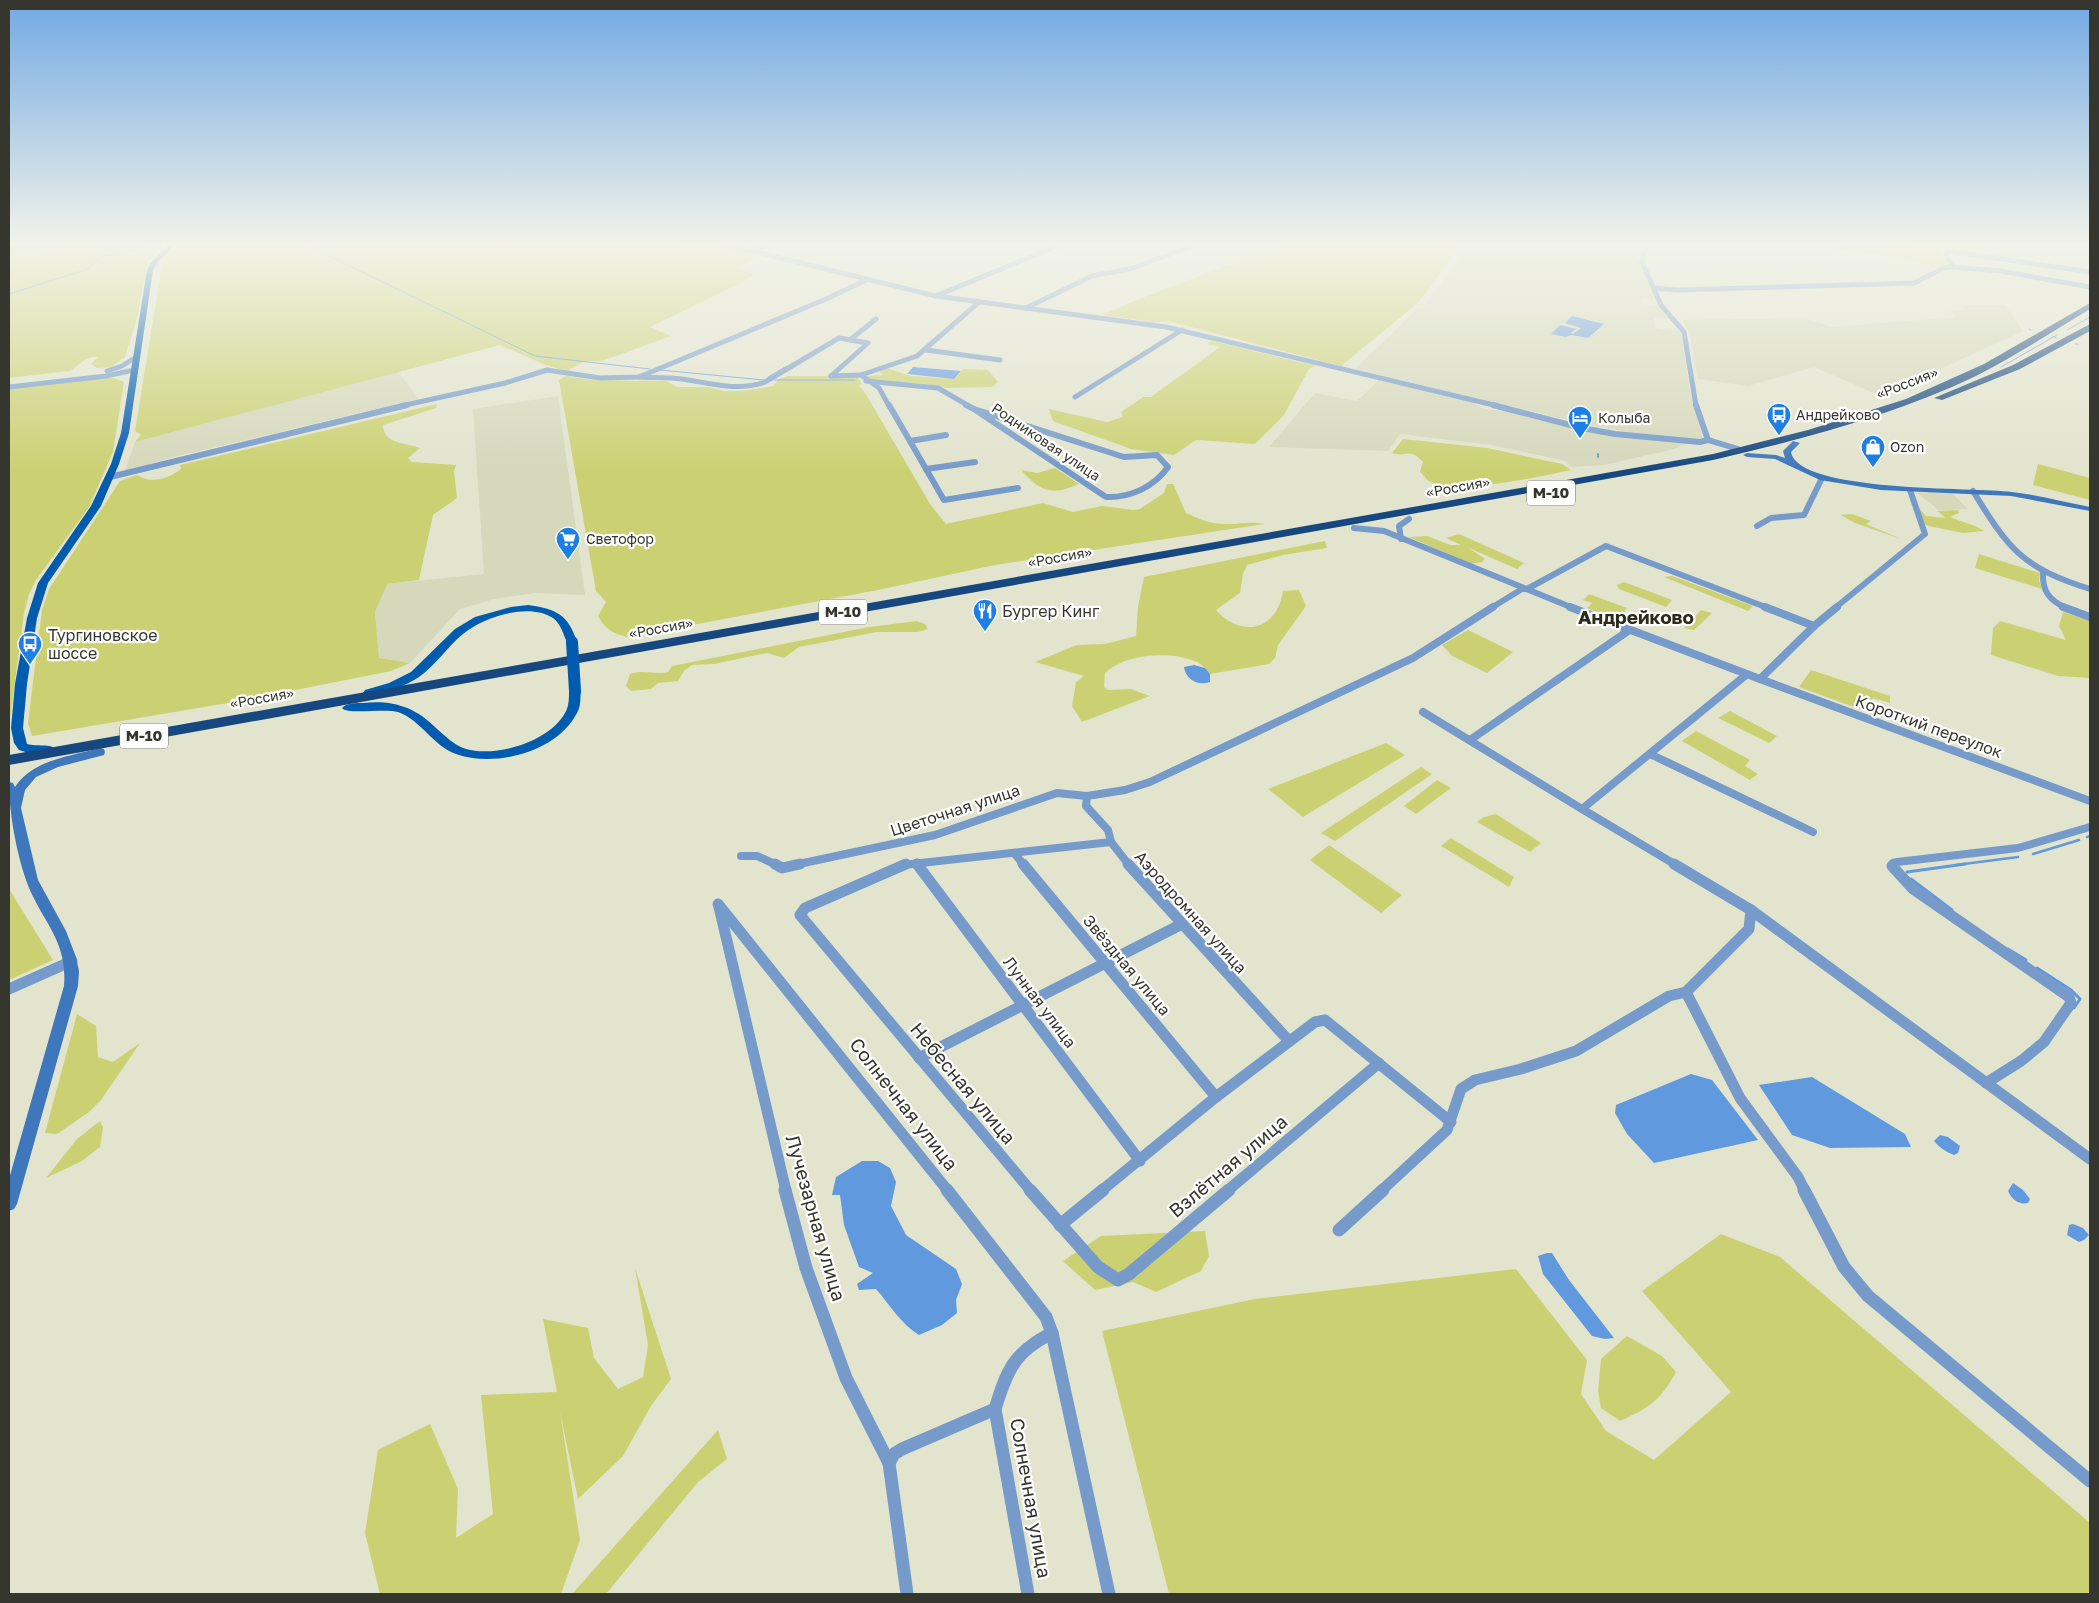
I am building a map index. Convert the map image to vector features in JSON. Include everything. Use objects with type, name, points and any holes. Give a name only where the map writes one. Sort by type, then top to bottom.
[{"type":"highway","name":"«Россия»","points":[[9,769],[348,704],[1671,465],[1807,434],[1878,412],[1935,391],[1974,373],[2066,320]]},
{"type":"highway","points":[[2055,326],[2064,332],[2081,333]]},
{"type":"highway","name":"«Россия»","points":[[9,760],[348,704],[1409,519],[1696,467],[1743,452],[1796,443],[1855,426],[1993,380],[2090,327]]},
{"type":"highway","points":[[2043,332],[2062,334],[2067,337],[2067,341]]},
{"type":"highway","points":[[1671,465],[1715,454],[1743,452],[1878,412]]},
{"type":"main road","points":[[68,749],[40,751],[26,749],[20,743],[17,728],[32,618],[40,590],[85,523],[110,477],[125,433],[142,320]]},
{"type":"main road","points":[[1795,463],[1788,457],[1787,451],[1790,446],[1796,443]]},
{"type":"main road","points":[[1743,452],[1774,456],[1795,463],[1822,478],[1910,490],[1973,491],[2018,495],[2090,508]]},
{"type":"main road","points":[[522,610],[548,612],[564,621],[571,634],[575,691],[571,714],[554,733],[516,751],[489,755],[466,753],[451,747],[418,717],[403,709],[378,705],[348,704],[406,680],[428,664],[461,630],[490,615],[522,610]]},
{"type":"main road","points":[[9,742],[17,728]]},
{"type":"main road","points":[[16,809],[19,790],[34,774],[51,766],[100,752]]},
{"type":"main road","points":[[9,786],[33,882],[64,941],[72,961],[71,986],[9,1204]]},
{"type":"street","points":[[639,377],[776,320]]},
{"type":"street","points":[[851,339],[875,320]]},
{"type":"street","points":[[110,477],[345,419],[505,383],[547,370],[600,378],[682,379],[741,387],[764,383],[839,338],[868,342],[831,376],[861,375],[908,360],[926,350],[959,320]]},
{"type":"street","points":[[1122,320],[1182,330],[1340,370],[1495,405],[1582,428],[1615,434],[1710,441],[1743,452]]},
{"type":"street","points":[[1674,320],[1684,332],[1697,412],[1715,454]]},
{"type":"street","points":[[1076,397],[1182,330]]},
{"type":"street","points":[[926,350],[1000,360]]},
{"type":"street","points":[[97,374],[122,366],[136,357]]},
{"type":"street","points":[[9,388],[134,370]]},
{"type":"street","points":[[17,386],[106,376],[134,370]]},
{"type":"street","points":[[861,375],[866,381],[879,388],[944,500],[1018,488]]},
{"type":"street","points":[[106,376],[124,378],[131,384]]},
{"type":"street","points":[[866,381],[938,388],[974,409],[1124,457],[1155,455],[1162,458],[1167,464],[1167,470],[1145,487],[1120,496],[1104,496]]},
{"type":"street","name":"Родниковая улица","points":[[974,409],[1104,496]]},
{"type":"street","points":[[910,442],[946,435]]},
{"type":"street","points":[[926,469],[975,462]]},
{"type":"street","points":[[1756,526],[1771,518],[1804,515],[1816,494],[1822,478]]},
{"type":"street","points":[[1760,679],[1814,626],[1925,534],[1910,490]]},
{"type":"street","points":[[1973,491],[1992,523],[2013,549],[2043,572],[2090,589]]},
{"type":"street","points":[[1401,539],[1398,531],[1399,526],[1409,519]]},
{"type":"street","name":"Короткий переулок","points":[[1354,528],[1380,530],[1628,631],[2089,800]]},
{"type":"street","name":"Цветочная улица","points":[[741,856],[751,855],[764,858],[782,868],[935,835],[1058,793],[1087,796],[1125,790],[1150,782],[1413,658],[1522,589],[1527,589],[1606,546],[1814,626]]},
{"type":"street","points":[[2043,572],[2041,582],[2047,596],[2060,608],[2090,617]]},
{"type":"street","points":[[1470,740],[1628,631]]},
{"type":"street","points":[[1582,809],[1746,675]]},
{"type":"street","points":[[1423,712],[1751,910],[2090,1159]]},
{"type":"street","points":[[1650,754],[1813,832]]},
{"type":"street","name":"Аэродромная улица","points":[[1087,796],[1086,806],[1108,830],[1111,842],[1124,860],[1289,1041]]},
{"type":"street","points":[[1986,1083],[2021,1061],[2044,1042],[2072,1003],[2069,997],[1996,949],[1924,896],[1895,873],[1892,866],[1897,862],[2018,848],[2082,831],[2090,827]]},
{"type":"street","points":[[916,863],[1111,842]]},
{"type":"street","name":"Звёздная улица","points":[[1014,853],[1216,1097]]},
{"type":"street","name":"Небесная улица","points":[[916,863],[906,864],[805,908],[800,911],[802,920],[1060,1225],[1098,1267]]},
{"type":"street","name":"Лунная улица","points":[[916,863],[1140,1161]]},
{"type":"street","name":"Солнечная улица","points":[[718,904],[1046,1318],[1052,1333],[1109,1594]]},
{"type":"street","name":"Лучезарная улица","points":[[718,904],[778,1166],[806,1268],[846,1378],[889,1463],[907,1594]]},
{"type":"street","points":[[1339,1230],[1446,1130],[1451,1122],[1456,1100],[1461,1089],[1475,1080],[1521,1069],[1576,1051],[1669,996],[1686,992],[1750,929],[1751,910]]},
{"type":"street","points":[[919,1058],[1182,924]]},
{"type":"street","points":[[9,989],[72,961]]},
{"type":"street","points":[[1686,992],[1740,1098],[1798,1177],[1844,1267],[1868,1296],[2090,1481]]},
{"type":"street","points":[[1060,1225],[1216,1097],[1315,1022],[1325,1020],[1451,1122]]},
{"type":"street","name":"Взлётная улица","points":[[1098,1267],[1118,1280],[1129,1274],[1379,1063]]},
{"type":"street","points":[[889,1463],[894,1454],[902,1449],[995,1409],[1006,1375],[1016,1355],[1031,1343],[1052,1333]]},
{"type":"street","name":"Солнечная улица","points":[[995,1409],[1028,1594]]},
{"type":"shaded area","points":[[1406,320],[1654,320],[1655,328],[1681,331],[1689,387],[1703,439],[1635,433],[1584,424],[1355,369]]},
{"type":"shaded area","points":[[1683,320],[1810,320],[1832,327],[1922,320],[2015,320],[2023,331],[1936,371],[1876,394],[1814,367],[1748,386],[1698,379],[1690,336]]},
{"type":"shaded area","points":[[398,371],[418,399],[174,457],[125,471],[135,442]]},
{"type":"shaded area","points":[[1379,380],[1473,402],[1484,409],[1520,412],[1582,428],[1689,443],[1670,450],[1604,465],[1571,467],[1566,461],[1491,445],[1400,434],[1388,451],[1269,447],[1315,393],[1357,401]]},
{"type":"shaded area","points":[[558,396],[585,595],[535,593],[494,599],[460,609],[410,663],[379,658],[375,612],[386,584],[484,574],[473,409]]},
{"type":"shaded area","points":[[1916,492],[1952,493],[1968,509],[1939,510]]},
{"type":"green space","points":[[9,320],[136,320],[125,357],[111,367],[97,368],[91,364],[98,357],[93,357],[69,371],[9,378]]},
{"type":"green space","points":[[153,320],[665,320],[650,327],[671,336],[602,361],[585,361],[567,371],[548,366],[500,345],[135,442],[141,435],[135,431]]},
{"type":"green space","points":[[1137,320],[1397,320],[1341,366],[1168,321],[1153,322]]},
{"type":"green space","points":[[1212,341],[1316,366],[1309,369],[1284,415],[1255,444],[1196,440],[1174,455],[1131,449],[1053,421],[1049,409],[1107,422],[1123,417],[1121,412],[1143,397],[1151,397],[1220,347],[1207,344]]},
{"type":"green space","points":[[887,368],[911,376],[955,379],[963,369],[988,370],[998,382],[992,387],[945,388],[927,384],[868,380],[868,376],[883,375],[879,371]]},
{"type":"green space","points":[[566,376],[591,380],[666,381],[677,387],[707,387],[724,391],[741,391],[773,386],[779,379],[787,376],[857,376],[862,384],[859,386],[864,391],[930,504],[946,524],[1043,503],[1073,512],[1102,506],[1133,510],[1140,509],[1164,493],[1167,484],[1173,484],[1186,513],[1217,524],[1264,524],[995,565],[878,590],[628,637],[610,630],[598,616],[606,602],[596,591],[559,380]]},
{"type":"green space","points":[[114,378],[124,382],[113,452],[89,507],[36,580],[29,594],[24,613],[9,727],[9,389]]},
{"type":"green space","points":[[437,404],[436,408],[383,425],[384,431],[391,439],[420,448],[408,458],[412,462],[456,465],[454,471],[457,498],[433,515],[419,580],[387,584],[375,612],[379,658],[410,663],[391,671],[240,701],[32,736],[28,723],[42,610],[49,589],[120,481],[137,475],[153,480],[165,478],[181,469],[180,465]]},
{"type":"green space","points":[[1403,439],[1487,448],[1562,464],[1571,470],[1501,483],[1462,486],[1445,485],[1431,482],[1420,472],[1423,462],[1415,455],[1392,453]]},
{"type":"green space","points":[[2038,464],[2090,478],[2090,500],[2033,485]]},
{"type":"green space","points":[[1055,468],[1079,484],[1061,490],[1047,490],[1035,483],[1021,470],[1037,473]]},
{"type":"green space","points":[[1919,508],[1926,516],[1946,518],[1937,511],[1958,510],[1959,513],[1950,517],[1984,531],[1963,533],[1928,526],[1924,524]]},
{"type":"green space","points":[[1852,514],[1871,521],[1866,524],[1901,539],[1855,523],[1841,515]]},
{"type":"green space","points":[[1459,534],[1524,563],[1517,569],[1469,548],[1485,559],[1482,562],[1471,564],[1409,537],[1427,536],[1450,545],[1461,545],[1446,538]]},
{"type":"green space","points":[[1325,541],[1327,548],[1283,555],[1247,565],[1243,574],[1240,593],[1216,610],[1226,619],[1237,625],[1257,626],[1266,622],[1274,614],[1283,591],[1299,590],[1306,606],[1278,645],[1275,658],[1269,664],[1210,674],[1199,663],[1177,656],[1150,656],[1125,661],[1105,673],[1104,687],[1108,690],[1131,689],[1150,696],[1082,722],[1072,706],[1076,682],[1084,676],[1035,662],[1077,645],[1105,644],[1136,636],[1138,607],[1144,577]]},
{"type":"green space","points":[[1979,554],[2040,573],[2039,581],[2042,589],[1975,568]]},
{"type":"green space","points":[[1672,576],[1753,606],[1748,611],[1664,577]]},
{"type":"green space","points":[[1624,582],[1672,600],[1666,607],[1619,589],[1617,585]]},
{"type":"green space","points":[[1589,594],[1627,608],[1617,620],[1587,608],[1592,603],[1583,600]]},
{"type":"green space","points":[[1701,610],[1712,613],[1694,630],[1684,628]]},
{"type":"green space","points":[[2063,612],[2090,621],[2090,678],[2058,676],[1991,655],[1993,628],[2000,621],[2066,640],[2059,626]]},
{"type":"green space","points":[[917,621],[925,624],[928,629],[918,632],[877,632],[799,647],[784,658],[767,653],[714,664],[692,665],[684,671],[678,681],[658,683],[651,689],[631,691],[626,686],[630,674],[668,672],[672,666],[869,627]]},
{"type":"green space","points":[[1468,630],[1513,652],[1487,673],[1452,656],[1442,645]]},
{"type":"green space","points":[[1811,670],[1890,696],[1890,703],[1873,698],[1868,706],[1872,712],[1799,687]]},
{"type":"green space","points":[[1730,711],[1777,736],[1769,743],[1718,718]]},
{"type":"green space","points":[[1696,731],[1750,760],[1745,766],[1758,774],[1750,780],[1682,741]]},
{"type":"green space","points":[[1386,743],[1405,755],[1303,817],[1268,789]]},
{"type":"green space","points":[[1421,767],[1432,774],[1335,841],[1321,833]]},
{"type":"green space","points":[[1437,780],[1451,788],[1416,814],[1404,806]]},
{"type":"green space","points":[[1496,814],[1541,843],[1530,852],[1477,822],[1484,817]]},
{"type":"green space","points":[[1451,838],[1514,877],[1509,887],[1441,846]]},
{"type":"green space","points":[[1329,845],[1402,895],[1381,913],[1310,860]]},
{"type":"green space","points":[[9,889],[53,960],[9,980]]},
{"type":"green space","points":[[77,1014],[96,1026],[98,1057],[113,1062],[140,1043],[101,1100],[89,1112],[57,1134],[45,1133]]},
{"type":"green space","points":[[100,1121],[103,1127],[100,1147],[82,1161],[46,1178],[77,1139]]},
{"type":"green space","points":[[1205,1231],[1209,1256],[1201,1271],[1156,1292],[1133,1282],[1095,1290],[1063,1261],[1101,1236]]},
{"type":"green space","points":[[1721,1234],[1780,1257],[2090,1523],[2090,1594],[1169,1594],[1102,1331],[1255,1299],[1516,1269],[1587,1360],[1581,1394],[1606,1431],[1654,1460],[1731,1392],[1642,1291]]},
{"type":"green space","points":[[635,1268],[671,1379],[651,1406],[623,1456],[578,1499],[560,1412],[580,1540],[561,1594],[380,1594],[365,1533],[378,1450],[430,1424],[458,1489],[456,1538],[493,1514],[481,1395],[557,1392],[543,1319],[588,1328],[594,1358],[618,1389],[643,1377],[648,1345]]},
{"type":"green space","points":[[1627,1336],[1662,1356],[1676,1372],[1659,1397],[1639,1412],[1620,1421],[1601,1408],[1598,1391],[1601,1359]]},
{"type":"green space","points":[[718,1430],[727,1459],[698,1482],[606,1594],[572,1594]]},
{"type":"water","points":[[1568,320],[1587,320],[1604,324],[1588,338],[1551,334],[1560,325],[1576,329],[1571,333],[1573,334],[1581,328],[1565,323]]},
{"type":"water","points":[[913,367],[961,371],[954,379],[907,374]]},
{"type":"water","points":[[1194,665],[1205,668],[1210,674],[1210,682],[1201,683],[1190,679],[1184,667]]},
{"type":"water","points":[[1691,1074],[1712,1080],[1758,1140],[1654,1163],[1627,1134],[1615,1113],[1616,1105]]},
{"type":"water","points":[[1812,1077],[1905,1134],[1911,1147],[1830,1148],[1792,1135],[1759,1085]]},
{"type":"water","points":[[1940,1135],[1948,1137],[1960,1146],[1958,1153],[1954,1155],[1943,1150],[1934,1141]]},
{"type":"water","points":[[862,1161],[878,1161],[890,1168],[896,1182],[891,1206],[906,1235],[956,1269],[962,1284],[956,1300],[957,1313],[942,1325],[919,1335],[901,1320],[876,1289],[859,1290],[857,1284],[873,1273],[859,1267],[844,1225],[840,1195],[832,1195],[836,1177]]},
{"type":"water","points":[[2013,1183],[2023,1190],[2030,1199],[2028,1203],[2016,1201],[2012,1197],[2008,1191]]},
{"type":"water","points":[[2073,1224],[2083,1228],[2089,1235],[2084,1240],[2079,1242],[2067,1235],[2069,1225]]},
{"type":"water","points":[[1552,1253],[1569,1280],[1614,1338],[1605,1339],[1592,1336],[1543,1274],[1538,1256]]},
{"type":"waterway","points":[[461,320],[535,356],[650,369]]},
{"type":"waterway","points":[[2067,330],[2085,320]]},
{"type":"waterway","points":[[2001,367],[2054,337]]},
{"type":"waterway","points":[[768,377],[787,366]]},
{"type":"waterway","points":[[660,370],[764,380]]},
{"type":"waterway","points":[[774,380],[855,380]]},
{"type":"waterway","points":[[2033,854],[2079,840]]},
{"type":"waterway","points":[[1956,865],[2018,857]]},
{"type":"waterway","points":[[1907,872],[1965,864]]},
{"type":"waterway","points":[[1911,879],[1952,910]]},
{"type":"waterway","points":[[2008,949],[2026,960]]},
{"type":"waterway","points":[[2037,968],[2071,990],[2080,999],[2074,1008]]},
{"type":"place","name":"Андрейково","points":[[1779,436]]},
{"type":"place","name":"Колыба","points":[[1580,439]]},
{"type":"place","name":"Ozon","points":[[1873,468]]},
{"type":"place","name":"Светофор","points":[[568,560]]},
{"type":"place","name":"Бургер Кинг","points":[[985,632]]},
{"type":"place","name":"Тургиновское шоссе","points":[[30,665]]},
{"type":"district","name":"Андрейково","points":[[1636,617]]}]
